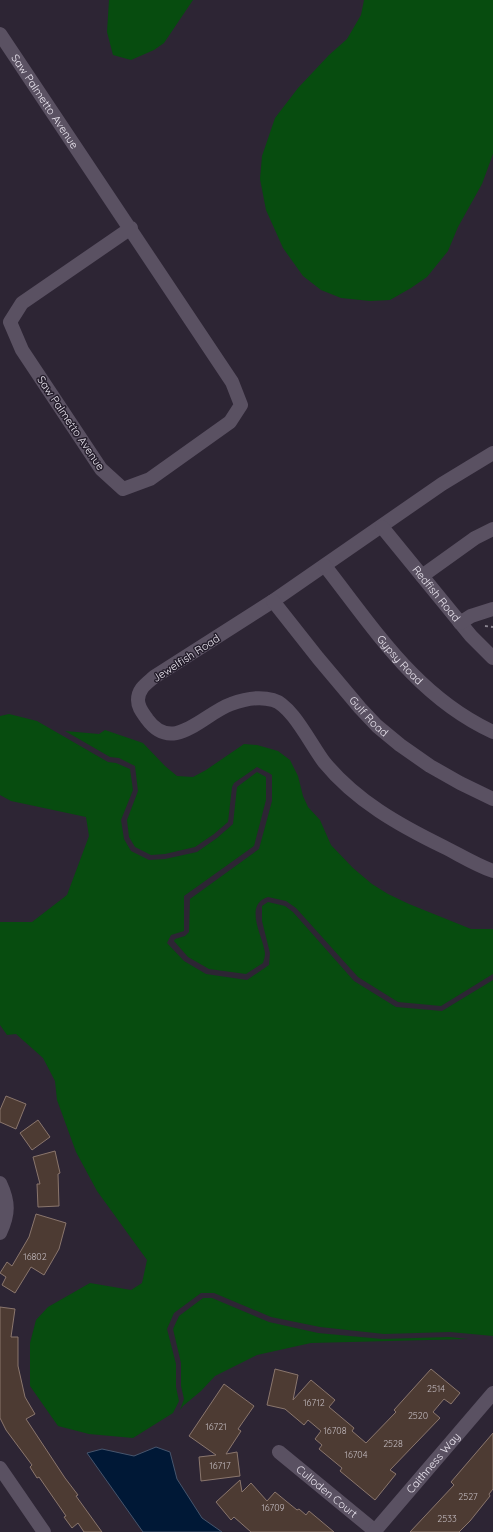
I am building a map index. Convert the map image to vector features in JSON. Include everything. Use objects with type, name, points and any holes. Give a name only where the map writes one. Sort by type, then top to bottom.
[{"type":"street","name":"Saw Palmetto Avenue","points":[[0,34],[131,228],[232,382],[241,405],[230,422],[224,427],[150,479],[123,489],[101,469],[22,350],[10,322],[22,303],[131,228]]},
{"type":"street","name":"Jewelfish Road","points":[[493,453],[442,484],[273,601],[154,677],[142,687],[139,692],[138,702],[140,709],[152,726],[163,732],[175,734],[189,729],[214,712],[230,704],[248,699],[260,698],[277,702],[294,716],[314,749],[326,764],[344,784],[364,801],[401,825],[493,871]]},
{"type":"street","name":"Redfish Road","points":[[382,526],[460,623],[493,658]]},
{"type":"street","points":[[422,576],[475,538],[493,529]]},
{"type":"street","name":"Gypsy Road","points":[[325,566],[385,645],[411,673],[435,696],[478,726],[493,732]]},
{"type":"street","name":"Gulf Road","points":[[273,601],[318,658],[377,726],[400,745],[430,766],[493,799]]},
{"type":"street","points":[[460,623],[493,608]]},
{"type":"street","points":[[0,1183],[7,1202],[7,1212],[4,1225],[0,1233]]},
{"type":"street","name":"Caithness Way","points":[[374,1532],[493,1394]]},
{"type":"street","name":"Culloden Court","points":[[279,1452],[374,1532]]},
{"type":"street","points":[[0,1468],[44,1532]]},
{"type":"path","points":[[485,626],[493,627]]},
{"type":"green space","points":[[109,0],[193,0],[164,43],[154,50],[131,60],[113,55],[107,32]]},
{"type":"green space","points":[[364,0],[493,0],[493,154],[482,184],[458,227],[448,251],[427,277],[390,300],[370,301],[341,298],[321,290],[303,276],[283,248],[266,210],[260,179],[262,156],[275,118],[298,88],[329,55],[347,39],[361,15]]},
{"type":"green space","points":[[9,714],[37,721],[108,762],[116,763],[130,769],[133,790],[121,820],[124,839],[131,851],[149,860],[165,859],[197,852],[217,838],[233,824],[237,787],[257,772],[266,777],[266,800],[254,846],[184,896],[184,931],[171,935],[167,943],[184,961],[206,974],[247,980],[269,965],[270,953],[262,921],[262,906],[268,902],[285,906],[293,912],[354,981],[396,1007],[442,1011],[493,980],[493,1336],[450,1332],[384,1334],[320,1327],[271,1317],[214,1293],[201,1293],[174,1313],[167,1329],[176,1364],[176,1387],[179,1401],[173,1413],[133,1438],[89,1434],[58,1426],[30,1386],[30,1343],[36,1320],[48,1307],[90,1283],[131,1290],[142,1283],[147,1260],[97,1191],[76,1152],[57,1100],[55,1081],[43,1058],[16,1034],[7,1035],[0,1025],[0,922],[32,922],[67,895],[89,836],[86,817],[11,801],[0,795],[0,716]]},
{"type":"green space","points":[[105,730],[143,743],[177,776],[193,777],[244,744],[257,745],[278,751],[290,760],[298,776],[303,796],[308,807],[320,820],[331,845],[353,868],[372,884],[409,904],[471,929],[493,929],[493,974],[441,1006],[398,1002],[358,977],[296,908],[286,901],[268,897],[261,901],[257,907],[256,914],[256,922],[265,953],[263,963],[246,974],[209,969],[188,957],[174,941],[175,939],[185,936],[189,932],[190,899],[259,849],[272,801],[272,775],[257,767],[234,783],[232,787],[228,822],[195,847],[165,854],[151,855],[135,847],[129,837],[127,820],[138,791],[135,766],[119,758],[110,757],[65,731],[99,734]]},
{"type":"green space","points":[[203,1298],[212,1298],[269,1322],[318,1333],[382,1339],[449,1337],[468,1339],[311,1343],[257,1355],[215,1376],[180,1410],[184,1399],[181,1386],[181,1363],[173,1329],[179,1316]]},
{"type":"water","points":[[156,1447],[170,1452],[177,1479],[202,1518],[222,1532],[143,1532],[87,1453],[102,1449],[134,1456]]},
{"type":"building","points":[[6,1096],[26,1104],[16,1129],[0,1122],[0,1110]]},
{"type":"building","points":[[38,1120],[50,1137],[32,1150],[20,1133]]},
{"type":"building","points":[[55,1151],[60,1173],[58,1174],[59,1206],[38,1207],[37,1184],[40,1184],[33,1157]]},
{"type":"building","points":[[36,1214],[66,1223],[59,1249],[44,1275],[31,1267],[15,1293],[2,1285],[6,1277],[0,1273],[7,1262],[12,1266],[29,1237]]},
{"type":"building","points":[[0,1307],[15,1309],[11,1337],[18,1337],[18,1366],[25,1397],[35,1414],[26,1419],[78,1495],[76,1496],[102,1532],[84,1532],[78,1523],[72,1528],[64,1517],[66,1516],[39,1477],[37,1478],[30,1467],[32,1465],[6,1430],[0,1418]]},
{"type":"building","points":[[275,1369],[298,1375],[293,1400],[311,1380],[335,1400],[329,1407],[354,1428],[352,1431],[366,1443],[396,1412],[394,1410],[431,1369],[460,1393],[451,1404],[444,1399],[433,1412],[440,1418],[390,1470],[396,1474],[375,1500],[340,1471],[342,1468],[319,1449],[322,1445],[315,1439],[321,1431],[308,1420],[304,1425],[285,1409],[267,1405]]},
{"type":"building","points":[[224,1384],[254,1406],[238,1429],[241,1431],[226,1454],[237,1452],[240,1476],[201,1481],[199,1457],[216,1455],[189,1436]]},
{"type":"building","points":[[493,1433],[493,1489],[489,1494],[490,1496],[470,1521],[459,1532],[410,1532],[454,1485],[451,1482]]},
{"type":"building","points":[[240,1480],[242,1492],[251,1483],[267,1501],[275,1492],[297,1510],[299,1509],[306,1515],[309,1511],[334,1532],[251,1532],[234,1517],[231,1520],[216,1502]]}]
